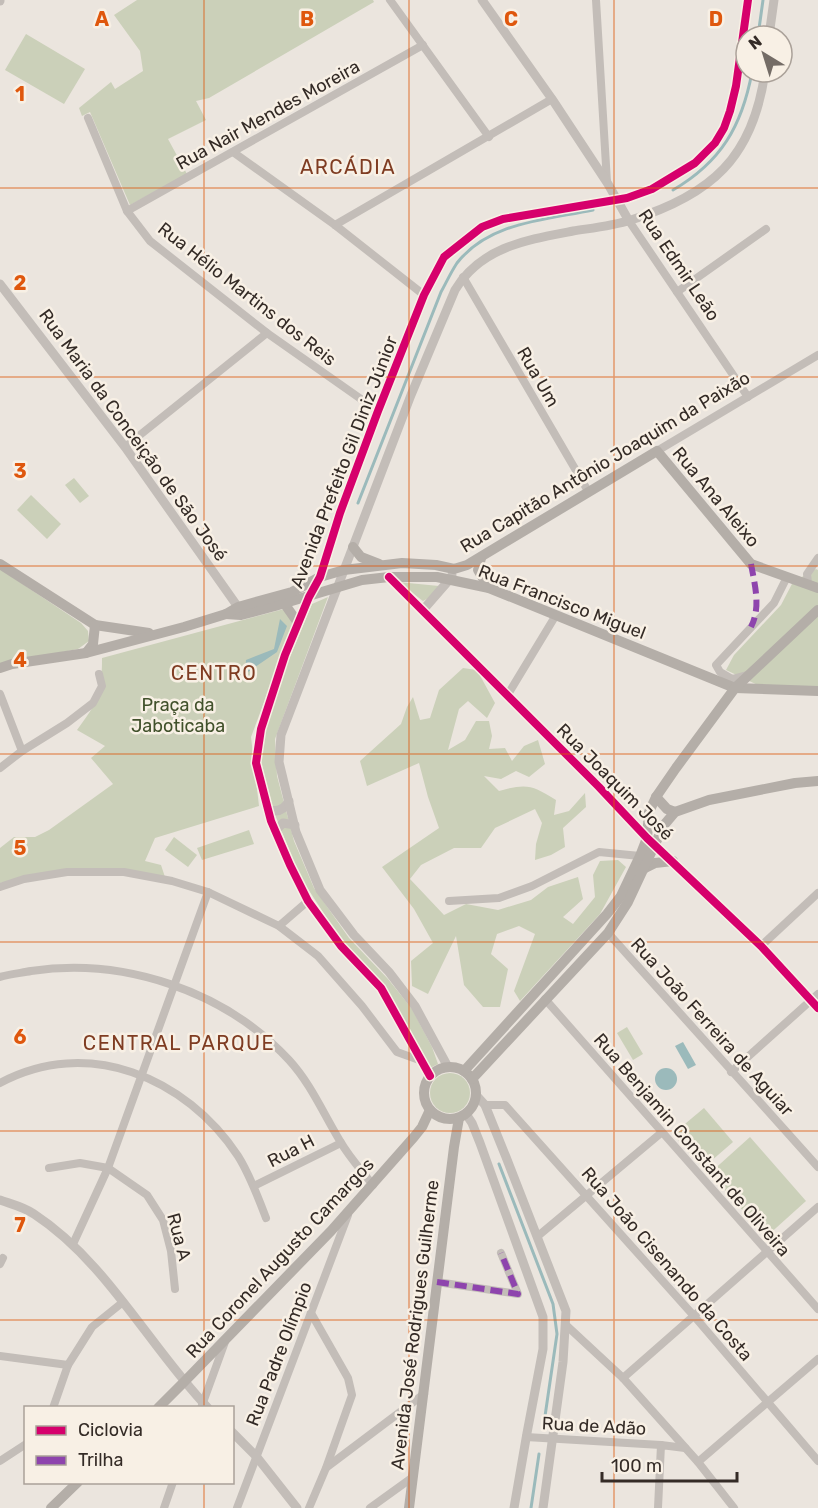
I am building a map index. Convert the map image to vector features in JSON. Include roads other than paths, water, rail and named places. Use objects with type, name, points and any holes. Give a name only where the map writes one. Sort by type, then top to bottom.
[{"type":"main road","name":"Rua Capitão Antônio Joaquim da Paixão","points":[[452,574],[657,450]]},
{"type":"main road","name":"Rua Ana Aleixo","points":[[657,450],[751,564],[813,586]]},
{"type":"main road","points":[[352,547],[361,557],[379,564]]},
{"type":"main road","points":[[481,558],[478,570],[489,588]]},
{"type":"main road","points":[[0,564],[95,626],[155,634]]},
{"type":"main road","name":"Rua Francisco Miguel","points":[[226,614],[238,607],[292,592],[320,577],[344,570],[379,564],[426,564],[735,688]]},
{"type":"main road","name":"Rua Francisco Miguel","points":[[226,614],[241,615],[362,580],[389,577],[437,577],[452,574]]},
{"type":"main road","points":[[284,603],[298,623]]},
{"type":"main road","points":[[468,1075],[608,933],[628,902],[645,868],[652,842],[649,812],[656,797],[735,688],[818,610]]},
{"type":"main road","points":[[0,668],[12,664],[86,653],[226,614]]},
{"type":"main road","points":[[86,653],[93,644],[95,626]]},
{"type":"main road","points":[[735,688],[818,691]]},
{"type":"main road","points":[[468,1075],[607,915],[621,896],[640,856],[675,812],[709,800],[795,783],[818,781]]},
{"type":"main road","points":[[656,797],[667,809],[675,812]]},
{"type":"main road","points":[[645,868],[655,863],[673,861]]},
{"type":"main road","points":[[448,1067],[468,1075],[476,1095],[472,1107],[463,1116],[442,1118],[430,1110],[424,1098],[424,1090],[430,1076],[448,1067]]},
{"type":"main road","name":"Rua Coronel Augusto Camargos","points":[[159,1406],[373,1185],[422,1127],[430,1110]]},
{"type":"main road","name":"Avenida José Rodrigues Guilherme","points":[[409,1508],[454,1147],[463,1116]]},
{"type":"main road","name":"Rua Coronel Augusto Camargos","points":[[422,1127],[442,1118]]},
{"type":"main road","name":"Avenida José Rodrigues Guilherme","points":[[442,1118],[454,1147]]},
{"type":"main road","points":[[51,1508],[76,1484]]},
{"type":"street","points":[[390,0],[489,137]]},
{"type":"street","points":[[482,0],[552,99],[608,184]]},
{"type":"street","name":"Rua Edmir Leão","points":[[596,0],[608,184],[629,221],[748,397]]},
{"type":"street","name":"Avenida Prefeito Gil Diniz Júnior","points":[[430,1076],[381,988],[341,946],[308,901],[276,834],[268,809],[256,763],[261,729],[298,623],[320,577],[340,513],[378,411],[424,294],[444,257],[482,226],[503,219],[616,200],[652,189],[695,163],[715,143],[724,128],[736,86],[748,0]]},
{"type":"street","points":[[771,24],[774,0]]},
{"type":"street","name":"Rua Nair Mendes Moreira","points":[[127,211],[423,45]]},
{"type":"street","points":[[448,1067],[415,1006],[389,972],[354,935],[320,890],[295,825],[279,762],[281,735],[411,395],[455,290],[463,277],[487,256],[532,239],[629,221],[688,197],[726,168],[751,126],[763,84]]},
{"type":"street","points":[[335,225],[552,99]]},
{"type":"street","name":"Rua Hélio Martins dos Reis","points":[[88,118],[127,211],[150,242],[267,333],[378,411]]},
{"type":"street","points":[[233,152],[335,225],[424,294]]},
{"type":"street","points":[[677,292],[766,230]]},
{"type":"street","name":"Rua Um","points":[[463,277],[588,491]]},
{"type":"street","name":"Rua Maria da Conceição de São José","points":[[0,284],[125,447],[238,607]]},
{"type":"street","points":[[125,447],[267,333]]},
{"type":"street","name":"Rua Capitão Antônio Joaquim da Paixão","points":[[657,450],[818,355]]},
{"type":"street","points":[[813,586],[807,574],[818,558]]},
{"type":"street","name":"Rua Capitão Antônio Joaquim da Paixão","points":[[423,610],[452,574]]},
{"type":"street","name":"Rua Joaquim José","points":[[389,577],[652,842],[814,997],[818,1008]]},
{"type":"street","points":[[706,676],[774,603],[787,577]]},
{"type":"street","points":[[507,696],[556,615]]},
{"type":"street","points":[[716,665],[720,672],[732,679],[748,674]]},
{"type":"street","points":[[0,768],[22,751],[68,723],[93,703],[102,686],[99,674]]},
{"type":"street","points":[[0,694],[22,751]]},
{"type":"street","points":[[268,809],[278,811],[289,801]]},
{"type":"street","points":[[276,834],[283,823],[295,825]]},
{"type":"street","points":[[449,901],[500,898],[532,886],[599,852],[640,856]]},
{"type":"street","points":[[0,887],[24,879],[67,872],[124,872],[172,881],[208,892],[279,926],[318,956],[362,1006],[397,1052],[422,1061]]},
{"type":"street","points":[[73,1244],[108,1168],[208,892]]},
{"type":"street","points":[[761,946],[818,893]]},
{"type":"street","points":[[279,926],[308,901]]},
{"type":"street","name":"Rua João Ferreira de Aguiar","points":[[608,933],[818,1167]]},
{"type":"street","points":[[0,977],[52,968],[98,968],[138,974],[222,1007],[255,1030],[289,1060],[317,1098],[341,1143],[373,1185]]},
{"type":"street","points":[[731,1072],[814,997]]},
{"type":"street","name":"Rua Benjamin Constant de Oliveira","points":[[545,999],[818,1309]]},
{"type":"street","points":[[0,1083],[16,1074],[51,1065],[89,1062],[141,1075],[172,1091],[198,1109],[232,1149],[254,1186],[266,1218]]},
{"type":"street","points":[[476,1095],[485,1106],[566,1311],[567,1326],[543,1508]]},
{"type":"street","name":"Rua João Cisenando da Costa","points":[[485,1106],[505,1105],[694,1316],[818,1461]]},
{"type":"street","points":[[463,1116],[472,1124],[480,1143],[543,1317],[543,1349],[514,1508]]},
{"type":"street","points":[[538,1236],[662,1133]]},
{"type":"street","name":"Rua H","points":[[254,1186],[341,1143]]},
{"type":"street","name":"Rua A","points":[[49,1168],[81,1163],[108,1168],[147,1195],[163,1220],[171,1251],[175,1289]]},
{"type":"street","points":[[0,1200],[32,1212],[73,1244],[123,1302],[204,1406]]},
{"type":"street","points":[[623,1378],[818,1208]]},
{"type":"street","name":"Rua Padre Olímpio","points":[[237,1508],[350,1210]]},
{"type":"street","points":[[437,1282],[518,1294],[501,1253]]},
{"type":"street","points":[[53,1406],[68,1365],[92,1327],[123,1302]]},
{"type":"street","points":[[309,1508],[326,1468],[351,1395],[348,1378],[311,1313]]},
{"type":"street","points":[[567,1326],[623,1378],[698,1462],[734,1508]]},
{"type":"street","points":[[204,1406],[227,1338]]},
{"type":"street","points":[[0,1356],[68,1365]]},
{"type":"street","points":[[698,1462],[818,1359]]},
{"type":"street","points":[[326,1468],[424,1394]]},
{"type":"street","points":[[234,1434],[256,1456],[297,1508]]},
{"type":"street","name":"Rua de Adão","points":[[526,1437],[685,1448]]},
{"type":"street","points":[[0,1461],[24,1445]]},
{"type":"street","points":[[658,1508],[661,1445]]},
{"type":"street","points":[[370,1508],[413,1477]]},
{"type":"street","points":[[164,1508],[172,1484]]},
{"type":"water","points":[[280,619],[287,626],[277,652],[245,674],[246,660],[274,649]]},
{"type":"water","points":[[683,1042],[696,1065],[688,1069],[675,1046]]},
{"type":"water","points":[[666,1068],[674,1071],[677,1079],[674,1087],[666,1090],[658,1087],[655,1079],[658,1071]]},
{"type":"waterway","points":[[760,24],[763,0]]},
{"type":"waterway","points":[[673,190],[704,167],[727,141],[742,109],[749,84]]},
{"type":"waterway","points":[[358,503],[441,292],[457,263],[470,249],[501,231],[537,220],[593,210]]},
{"type":"waterway","points":[[499,1164],[553,1304],[557,1334],[544,1423]]},
{"type":"waterway","points":[[531,1508],[539,1454]]},
{"type":"district","name":"ARCÁDIA","points":[[348,167]]},
{"type":"district","name":"CENTRO","points":[[214,673]]},
{"type":"district","name":"CENTRAL PARQUE","points":[[179,1043]]},
{"type":"park label","name":"Praça da Jaboticaba","points":[[178,715]]}]
